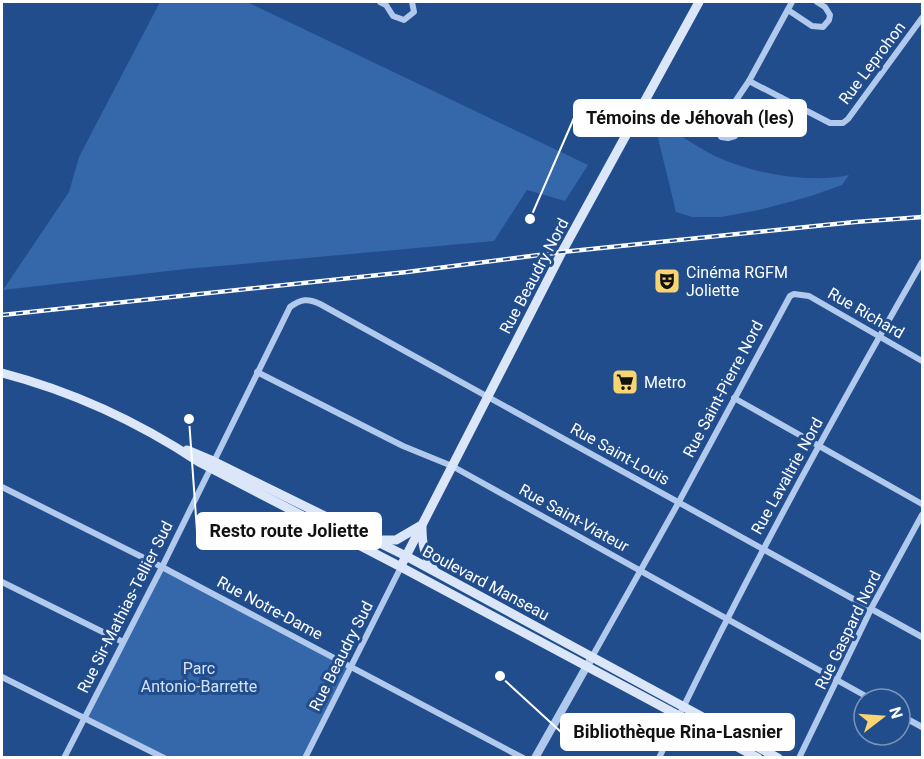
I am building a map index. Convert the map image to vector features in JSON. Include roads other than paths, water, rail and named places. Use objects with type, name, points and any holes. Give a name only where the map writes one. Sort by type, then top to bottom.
[{"type":"main road","name":"Rue Beaudry Nord","points":[[401,567],[562,252],[699,2]]},
{"type":"main road","name":"Boulevard Manseau","points":[[2,374],[82,401],[406,556],[681,711],[778,758]]},
{"type":"main road","name":"Boulevard Manseau","points":[[212,464],[401,567],[589,661]]},
{"type":"main road","points":[[366,538],[396,540],[422,525],[424,551],[438,574]]},
{"type":"main road","name":"Boulevard Manseau","points":[[681,711],[758,758]]},
{"type":"street","points":[[380,2],[386,5],[393,16],[404,20],[414,12],[412,2]]},
{"type":"street","points":[[729,112],[749,81],[792,2]]},
{"type":"street","points":[[788,10],[812,26],[823,27],[830,15],[825,7],[816,2]]},
{"type":"street","name":"Rue Leprohon","points":[[749,81],[831,123],[843,123],[922,18]]},
{"type":"street","name":"Rue Lavaltrie Nord","points":[[659,758],[763,549],[818,446],[922,262]]},
{"type":"street","name":"Rue Richard","points":[[794,294],[809,296],[922,362]]},
{"type":"street","name":"Rue Saint-Pierre Nord","points":[[589,661],[678,502],[786,300],[794,294]]},
{"type":"street","name":"Rue Saint-Louis","points":[[304,300],[309,299],[320,304],[922,637]]},
{"type":"street","name":"Rue Sir-Mathias-Tellier Sud","points":[[63,758],[162,567],[290,307],[304,300]]},
{"type":"street","name":"Rue Saint-Viateur","points":[[257,372],[404,446],[452,466],[852,688]]},
{"type":"street","points":[[734,398],[922,504]]},
{"type":"street","name":"Rue Notre-Dame","points":[[2,487],[162,567],[523,758]]},
{"type":"street","name":"Rue Gaspard Nord","points":[[799,758],[871,608],[922,515]]},
{"type":"street","name":"Rue Beaudry Sud","points":[[305,758],[401,567]]},
{"type":"street","points":[[2,582],[123,642]]},
{"type":"street","points":[[535,758],[589,661]]},
{"type":"street","points":[[2,677],[164,758]]},
{"type":"railway","points":[[2,315],[407,272],[562,252],[922,217]]},
{"type":"place","name":"Témoins de Jéhovah (les)","points":[[530,219]]},
{"type":"place","name":"Cinéma RGFM Joliette","points":[[667,281]]},
{"type":"place","name":"Metro","points":[[625,382]]},
{"type":"place","name":"Resto route Joliette","points":[[189,419]]},
{"type":"place","name":"Bibliothèque Rina-Lasnier","points":[[500,676]]},
{"type":"park label","name":"Parc Antonio-Barrette","points":[[199,677]]}]
